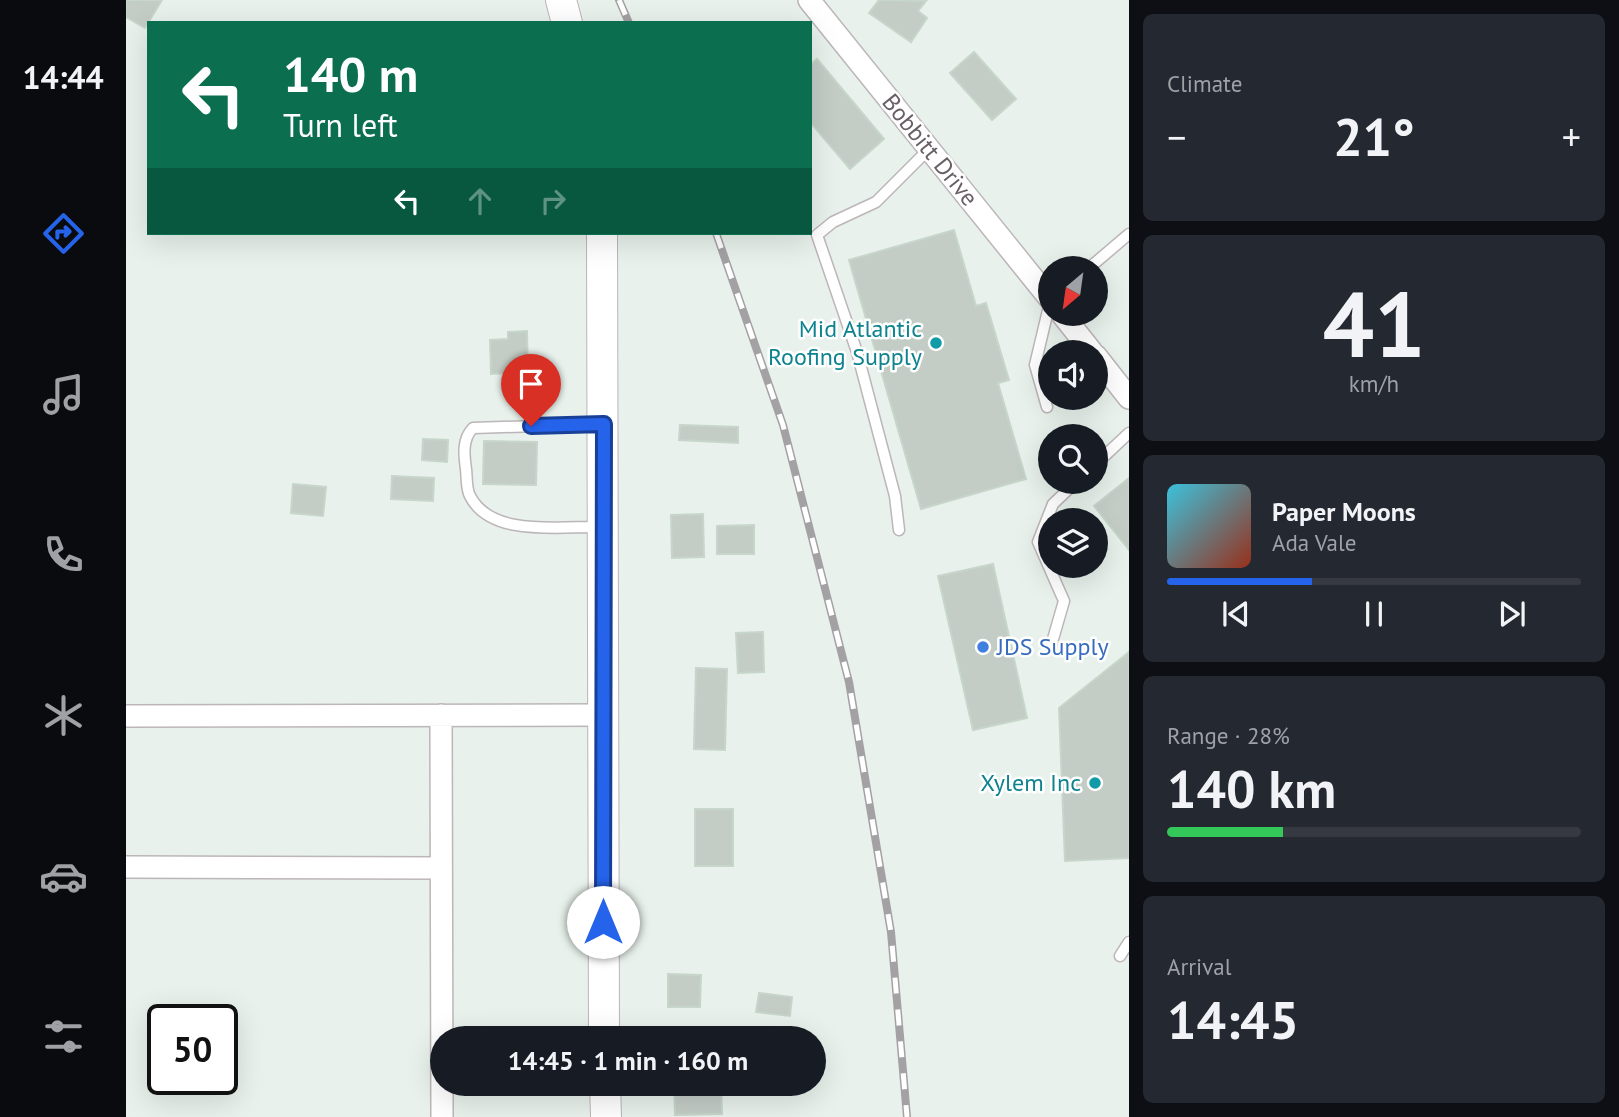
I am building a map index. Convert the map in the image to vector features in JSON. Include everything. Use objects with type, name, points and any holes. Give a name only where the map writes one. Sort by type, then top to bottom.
[{"type":"main road","points":[[561,0],[566,21]]},
{"type":"main road","points":[[602,235],[604,1026]]},
{"type":"main road","points":[[605,1096],[606,1117]]},
{"type":"street","name":"Bobbitt Drive","points":[[809,0],[1038,286]]},
{"type":"street","points":[[1071,326],[1082,340]]},
{"type":"street","points":[[1108,371],[1129,398]]},
{"type":"street","points":[[441,715],[442,1117]]},
{"type":"street","points":[[126,716],[603,715]]},
{"type":"street","points":[[126,867],[441,868]]},
{"type":"lane","points":[[899,530],[895,496],[857,352],[817,235],[833,222],[876,202],[929,149]]},
{"type":"lane","points":[[1103,256],[1129,234]]},
{"type":"lane","points":[[1038,352],[1035,365],[1038,376]]},
{"type":"lane","points":[[604,424],[473,428],[468,433],[464,447],[468,494],[481,512],[488,516],[514,525],[604,527]]},
{"type":"lane","points":[[1108,453],[1129,433]]},
{"type":"lane","points":[[1051,646],[1064,601],[1038,542],[1053,504],[1063,494]]},
{"type":"lane","points":[[1120,956],[1129,942]]},
{"type":"building","points":[[126,0],[162,0],[145,28],[126,17]]},
{"type":"building","points":[[879,0],[926,1],[918,11],[927,18],[911,42],[869,13]]},
{"type":"building","points":[[974,52],[1016,99],[992,120],[950,73]]},
{"type":"building","points":[[817,59],[884,139],[850,169],[812,124],[812,63]]},
{"type":"building","name":"Mid Atlantic Roofing Supply","points":[[954,230],[976,306],[986,303],[1009,380],[998,383],[1026,479],[921,509],[849,260]]},
{"type":"building","points":[[527,331],[528,372],[491,374],[490,340],[508,339],[508,332]]},
{"type":"building","points":[[680,425],[738,427],[738,443],[679,440]]},
{"type":"building","points":[[423,439],[448,440],[447,462],[422,460]]},
{"type":"building","points":[[484,441],[537,442],[536,485],[483,484]]},
{"type":"building","points":[[392,476],[434,478],[433,501],[391,499]]},
{"type":"building","points":[[1129,478],[1129,550],[1108,524],[1108,508],[1094,506]]},
{"type":"building","points":[[293,484],[326,487],[323,516],[291,513]]},
{"type":"building","points":[[703,514],[704,557],[672,558],[671,515]]},
{"type":"building","points":[[754,525],[754,554],[717,554],[717,526]]},
{"type":"building","name":"JDS Supply","points":[[993,564],[1027,718],[973,730],[938,576]]},
{"type":"building","points":[[763,632],[764,672],[738,673],[736,633]]},
{"type":"building","name":"Xylem Inc","points":[[1129,652],[1129,858],[1065,861],[1059,708]]},
{"type":"building","points":[[696,668],[727,669],[725,750],[694,749]]},
{"type":"building","points":[[695,809],[733,809],[733,866],[695,866]]},
{"type":"building","points":[[668,974],[701,975],[700,1007],[668,1007]]},
{"type":"building","points":[[759,993],[792,997],[790,1016],[756,1012]]},
{"type":"building","points":[[674,1096],[721,1096],[722,1114],[675,1115]]},
{"type":"railway","points":[[619,0],[628,21]]},
{"type":"railway","points":[[717,235],[783,425],[849,682],[891,932],[907,1117]]},
{"type":"place","name":"Mid Atlantic Roofing Supply","points":[[936,343]]},
{"type":"place","name":"JDS Supply","points":[[983,647]]},
{"type":"place","name":"Xylem Inc","points":[[1095,783]]},
{"type":"route","points":[[531,426],[604,424],[603,922]]}]
